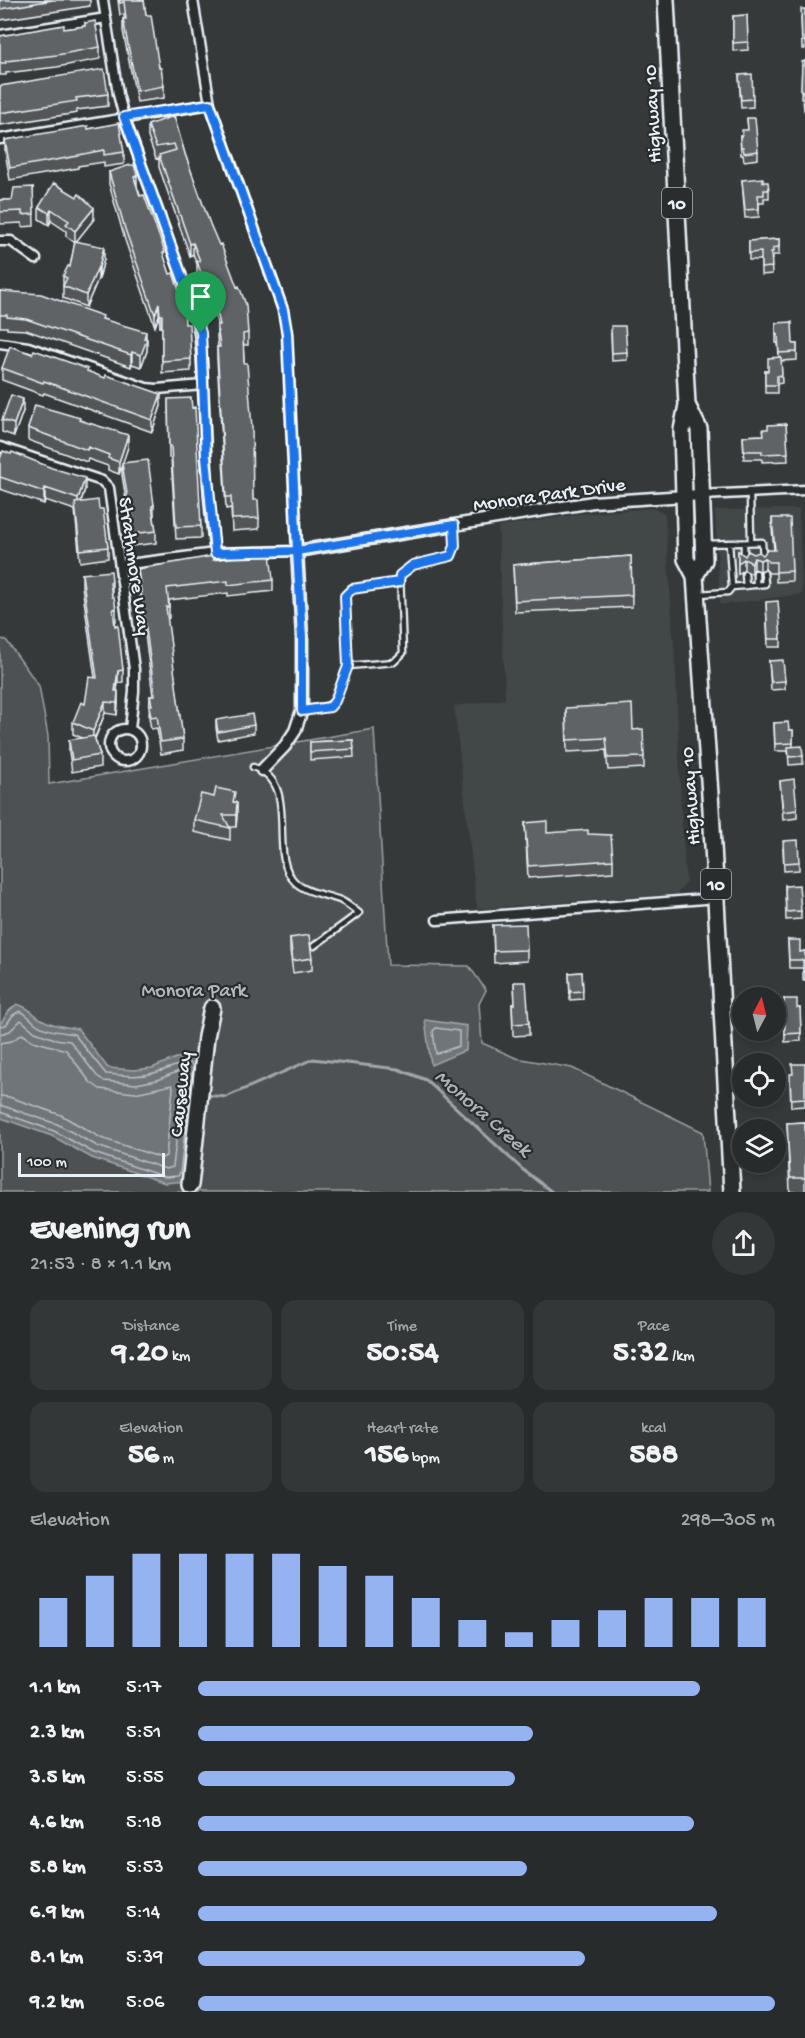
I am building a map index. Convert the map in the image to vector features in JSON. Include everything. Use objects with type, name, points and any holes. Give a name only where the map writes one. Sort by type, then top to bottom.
[{"type":"highway","name":"Highway 10","points":[[666,0],[687,405],[682,430],[686,559],[695,576],[717,898],[732,1192]]},
{"type":"highway","name":"Highway 10","points":[[687,405],[699,429],[704,560],[695,576]]},
{"type":"highway","name":"Causeway","points":[[190,1185],[206,1037],[212,1008]]},
{"type":"street","points":[[103,0],[118,94],[124,117],[201,333],[209,497],[215,553]]},
{"type":"street","points":[[193,0],[210,104],[283,310],[287,333],[302,637],[302,711],[295,731],[285,746],[258,769]]},
{"type":"street","points":[[0,35],[106,18]]},
{"type":"street","points":[[0,139],[210,104]]},
{"type":"street","points":[[0,241],[11,241],[36,259]]},
{"type":"street","points":[[0,343],[28,346],[146,388],[203,385]]},
{"type":"street","name":"Strathmore Way","points":[[0,447],[106,484],[110,492],[134,669],[130,729]]},
{"type":"street","points":[[701,495],[805,490]]},
{"type":"street","name":"Monora Park Drive","points":[[297,551],[593,501],[701,495]]},
{"type":"street","points":[[121,566],[215,553],[297,551]]},
{"type":"street","points":[[437,920],[717,898]]},
{"type":"lane","points":[[750,493],[752,542],[755,552]]},
{"type":"lane","points":[[348,666],[394,662],[403,653],[400,575],[413,565],[451,556],[455,546],[454,525]]},
{"type":"lane","points":[[703,544],[762,542],[763,561]]},
{"type":"lane","points":[[696,594],[728,592],[732,587],[729,543]]},
{"type":"lane","points":[[744,543],[744,562]]},
{"type":"lane","points":[[756,573],[756,585]]},
{"type":"lane","points":[[732,587],[765,584],[764,573]]},
{"type":"lane","points":[[745,574],[746,586]]},
{"type":"lane","points":[[302,711],[330,707],[335,701],[348,666],[345,596],[352,589],[399,582]]},
{"type":"lane","points":[[258,769],[277,784],[280,794],[282,843],[287,868],[296,883],[342,901],[359,913],[314,946]]},
{"type":"shaded area","points":[[652,508],[665,514],[676,675],[686,883],[677,894],[477,909],[454,706],[505,699],[498,527],[579,514]]},
{"type":"shaded area","points":[[799,509],[802,594],[720,605],[715,510]]},
{"type":"green space","name":"Monora Park","points":[[0,639],[6,640],[39,686],[48,736],[49,784],[374,729],[388,965],[469,966],[486,990],[479,1004],[482,1043],[516,1058],[572,1068],[703,1132],[708,1192],[0,1192]]},
{"type":"water","points":[[17,1004],[47,1022],[78,1029],[108,1068],[134,1070],[152,1068],[176,1058],[192,1057],[200,1049],[186,1181],[165,1183],[92,1158],[52,1136],[1,1118],[0,1024]]},
{"type":"water","points":[[425,1020],[467,1026],[466,1050],[431,1065]]},
{"type":"building","points":[[0,0],[53,0],[0,9]]},
{"type":"building","points":[[119,0],[144,0],[146,15],[151,15],[164,86],[137,91],[123,19],[126,19],[124,2],[120,3]]},
{"type":"building","points":[[801,9],[805,9],[805,41],[802,41]]},
{"type":"building","points":[[747,15],[748,42],[733,43],[733,16]]},
{"type":"building","points":[[95,21],[100,47],[0,63],[0,36],[64,25],[64,29],[85,26],[85,23]]},
{"type":"building","points":[[805,61],[804,102],[803,91],[801,91],[802,62]]},
{"type":"building","points":[[104,69],[108,94],[0,113],[0,86]]},
{"type":"building","points":[[752,74],[753,99],[741,100],[739,75]]},
{"type":"building","points":[[174,116],[210,224],[219,245],[221,244],[246,305],[248,333],[243,334],[244,363],[247,363],[252,428],[253,500],[258,500],[259,518],[232,519],[231,497],[226,497],[217,347],[220,347],[217,325],[220,325],[211,294],[208,295],[197,261],[200,261],[193,243],[190,244],[159,155],[176,150],[174,144],[156,147],[148,125]]},
{"type":"building","points":[[747,118],[755,118],[758,151],[744,153],[740,136],[742,136],[742,130],[748,130]]},
{"type":"building","points":[[119,123],[124,152],[104,155],[104,150],[10,168],[5,140]]},
{"type":"building","points":[[134,165],[137,175],[134,177],[140,196],[144,195],[165,252],[163,253],[170,274],[173,273],[184,305],[185,324],[189,324],[191,359],[162,361],[162,315],[160,315],[159,303],[155,315],[125,229],[109,172]]},
{"type":"building","points":[[763,178],[763,182],[768,182],[769,190],[764,190],[764,195],[758,195],[759,209],[745,210],[742,180]]},
{"type":"building","points":[[54,183],[77,197],[79,194],[94,208],[75,231],[66,224],[69,221],[51,209],[49,213],[39,207]]},
{"type":"building","points":[[33,187],[34,214],[22,215],[22,211],[0,212],[0,200],[12,200],[14,188]]},
{"type":"building","points":[[779,239],[779,247],[773,248],[771,252],[772,267],[761,268],[761,252],[749,253],[749,241]]},
{"type":"building","points":[[75,241],[104,247],[99,267],[86,295],[63,286],[67,278],[63,276],[68,266],[70,267]]},
{"type":"building","points":[[0,291],[41,294],[103,316],[102,319],[146,332],[144,338],[147,339],[141,355],[132,352],[131,355],[26,319],[0,315]]},
{"type":"building","points":[[792,322],[793,344],[797,344],[797,352],[779,353],[776,323]]},
{"type":"building","points":[[611,326],[625,326],[627,352],[612,353]]},
{"type":"building","points":[[10,346],[32,354],[34,350],[88,369],[87,371],[105,378],[106,375],[161,394],[152,420],[2,368]]},
{"type":"building","points":[[781,357],[782,375],[777,376],[777,385],[765,385],[768,358]]},
{"type":"building","points":[[11,395],[23,399],[14,424],[2,420]]},
{"type":"building","points":[[191,398],[192,408],[195,407],[201,526],[176,527],[171,446],[169,446],[168,399]]},
{"type":"building","points":[[35,405],[128,435],[119,462],[108,458],[109,455],[88,447],[87,450],[28,428]]},
{"type":"building","points":[[786,424],[788,453],[762,454],[762,451],[744,451],[743,436],[764,435],[763,429],[768,429],[768,425]]},
{"type":"building","points":[[3,451],[11,454],[12,452],[85,478],[78,499],[45,488],[44,492],[0,477],[0,459]]},
{"type":"building","points":[[148,460],[156,531],[132,534],[130,521],[133,520],[122,463]]},
{"type":"building","points":[[98,500],[99,509],[103,509],[108,547],[80,550],[75,503]]},
{"type":"building","points":[[772,518],[790,518],[792,571],[776,572],[776,562],[769,562],[765,558],[760,560],[754,558],[752,563],[744,559],[738,563],[738,551],[745,556],[748,551],[754,554],[759,552],[763,555],[767,550],[775,550]]},
{"type":"building","points":[[270,553],[273,580],[228,585],[228,581],[167,588],[169,607],[166,607],[183,739],[161,742],[157,716],[151,717],[149,706],[152,705],[150,696],[155,696],[138,569],[213,556],[213,560]]},
{"type":"building","points":[[631,556],[632,595],[515,601],[513,565]]},
{"type":"building","points":[[111,571],[112,581],[110,582],[116,609],[113,609],[115,626],[118,625],[123,670],[118,671],[115,691],[118,691],[117,703],[105,702],[93,731],[73,722],[81,702],[85,704],[89,677],[97,678],[82,574]]},
{"type":"building","points":[[778,601],[781,639],[768,639],[766,602]]},
{"type":"building","points":[[783,660],[785,681],[771,682],[769,661]]},
{"type":"building","points":[[632,704],[633,730],[643,729],[644,757],[608,758],[606,738],[567,740],[566,708]]},
{"type":"building","points":[[252,714],[254,725],[218,732],[216,720]]},
{"type":"building","points":[[788,722],[789,730],[793,730],[793,743],[775,744],[774,723]]},
{"type":"building","points":[[94,736],[100,755],[72,760],[69,740]]},
{"type":"building","points":[[353,740],[354,749],[310,752],[310,742]]},
{"type":"building","points":[[802,746],[803,756],[789,757],[788,747]]},
{"type":"building","points":[[794,779],[797,810],[783,812],[780,781]]},
{"type":"building","points":[[216,788],[235,792],[233,802],[237,803],[236,815],[223,815],[230,828],[194,820],[201,794],[214,797]]},
{"type":"building","points":[[547,821],[547,833],[588,830],[588,834],[611,835],[613,860],[528,866],[525,823]]},
{"type":"building","points":[[798,840],[799,862],[784,863],[783,841]]},
{"type":"building","points":[[799,885],[801,911],[786,912],[785,886]]},
{"type":"building","points":[[526,924],[527,950],[494,951],[493,925]]},
{"type":"building","points":[[309,935],[312,958],[293,961],[290,938]]},
{"type":"building","points":[[788,940],[800,940],[800,952],[805,951],[805,960],[789,960]]},
{"type":"building","points":[[582,972],[583,991],[570,992],[569,973]]},
{"type":"building","points":[[514,982],[526,982],[529,1023],[513,1024]]},
{"type":"building","points":[[786,999],[797,999],[797,1008],[800,1008],[801,1033],[786,1034]]},
{"type":"building","points":[[792,1064],[805,1064],[805,1098],[791,1099]]},
{"type":"building","points":[[805,1122],[805,1178],[790,1178],[787,1123]]},
{"type":"waterway","name":"Monora Creek","points":[[205,1095],[226,1097],[313,1059],[398,1069],[426,1080],[522,1169],[552,1192]]},
{"type":"route","points":[[201,333],[124,117],[210,104],[283,310],[287,333],[297,551],[454,525],[455,546],[451,556],[413,565],[400,575],[399,582],[352,589],[345,596],[348,666],[335,701],[330,707],[302,711],[302,637],[297,551],[215,553],[206,457],[201,333]]}]
